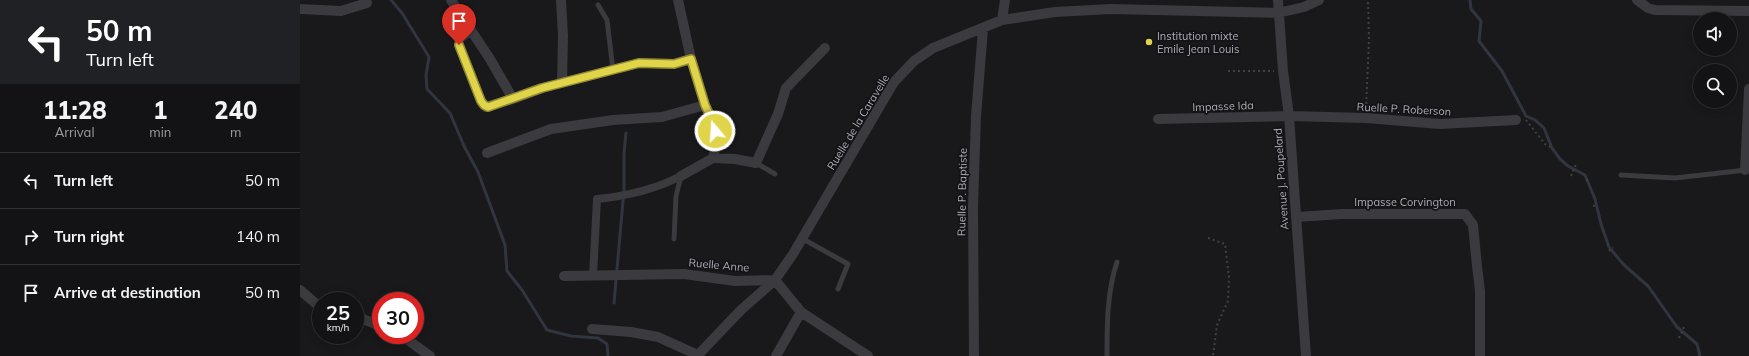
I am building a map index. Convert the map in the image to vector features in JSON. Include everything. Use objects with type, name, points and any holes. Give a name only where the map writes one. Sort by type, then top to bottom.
[{"type":"street","points":[[300,10],[341,11],[367,3],[366,0]]},
{"type":"street","points":[[451,0],[470,31],[490,59],[513,99]]},
{"type":"street","points":[[561,0],[563,36],[562,83]]},
{"type":"street","points":[[678,0],[691,59],[705,105],[713,122],[717,141],[713,158]]},
{"type":"street","points":[[1002,20],[1005,0]]},
{"type":"street","name":"Avenue J. Poupelard","points":[[1278,0],[1283,71],[1289,116],[1306,356]]},
{"type":"street","name":"Ruelle de la Caravelle","points":[[697,355],[741,310],[775,280],[803,239],[894,82],[914,61],[933,48],[1002,20],[1055,12],[1110,9],[1278,14],[1304,7],[1319,0]]},
{"type":"street","points":[[1637,0],[1648,8],[1655,10],[1749,11]]},
{"type":"street","name":"Ruelle P. Baptiste","points":[[974,356],[973,207],[976,116],[983,29]]},
{"type":"street","points":[[470,31],[459,39],[459,45],[482,104],[488,107],[542,88],[639,63],[674,64],[691,59]]},
{"type":"street","points":[[593,276],[597,199],[632,194],[668,183],[713,158],[756,162],[778,114],[786,88],[825,48]]},
{"type":"street","points":[[1747,171],[1749,89]]},
{"type":"street","points":[[487,153],[551,129],[613,120],[662,117],[705,105]]},
{"type":"street","name":"Ruelle P. Roberson","points":[[1289,116],[1366,118],[1440,124],[1516,120]]},
{"type":"street","name":"Impasse Ida","points":[[1158,119],[1289,116]]},
{"type":"street","name":"Impasse Corvington","points":[[1296,217],[1342,214],[1465,214],[1473,224],[1480,291],[1480,356]]},
{"type":"street","name":"Ruelle Anne","points":[[564,276],[684,274],[735,281],[775,280]]},
{"type":"street","points":[[775,280],[801,312],[868,356]]},
{"type":"street","points":[[300,290],[312,300]]},
{"type":"street","points":[[776,356],[801,312]]},
{"type":"street","points":[[592,329],[631,332],[658,337],[697,355]]},
{"type":"street","points":[[414,344],[430,356]]},
{"type":"lane","points":[[598,5],[607,20],[613,70]]},
{"type":"lane","points":[[756,162],[775,174]]},
{"type":"lane","points":[[1621,174],[1675,178],[1747,171]]},
{"type":"lane","points":[[674,239],[676,196],[681,176]]},
{"type":"lane","points":[[803,239],[848,264],[838,288]]},
{"type":"lane","points":[[1107,356],[1107,318],[1117,262]]},
{"type":"path","points":[[1366,118],[1369,40],[1368,0]]},
{"type":"path","points":[[1228,70],[1283,71]]},
{"type":"path","points":[[1516,120],[1524,118],[1545,144],[1552,148]]},
{"type":"path","points":[[1571,176],[1576,164]]},
{"type":"path","points":[[1593,206],[1598,205]]},
{"type":"path","points":[[1208,238],[1225,244],[1229,277],[1228,300],[1217,325],[1213,356]]},
{"type":"path","points":[[1609,251],[1613,247]]},
{"type":"path","points":[[1678,338],[1684,327]]},
{"type":"waterway","points":[[391,0],[402,13],[429,57],[426,75],[427,89],[450,113],[464,146],[478,172],[505,245],[507,271],[522,290],[547,330],[571,336],[598,338],[607,344],[608,356]]},
{"type":"waterway","points":[[1470,0],[1471,9],[1481,21],[1479,41],[1502,71],[1526,116],[1535,120],[1544,128],[1552,148],[1560,159],[1568,166],[1585,175],[1595,199],[1601,224],[1609,247],[1624,265],[1648,286],[1677,327],[1697,344],[1700,356]]},
{"type":"waterway","points":[[614,303],[624,190],[624,153],[626,133]]},
{"type":"place","name":"Institution mixte Emile Jean Louis","points":[[1149,42]]},
{"type":"route","points":[[459,45],[482,104],[488,107],[542,88],[639,63],[674,64],[691,59],[705,105],[713,122],[715,131]]}]
